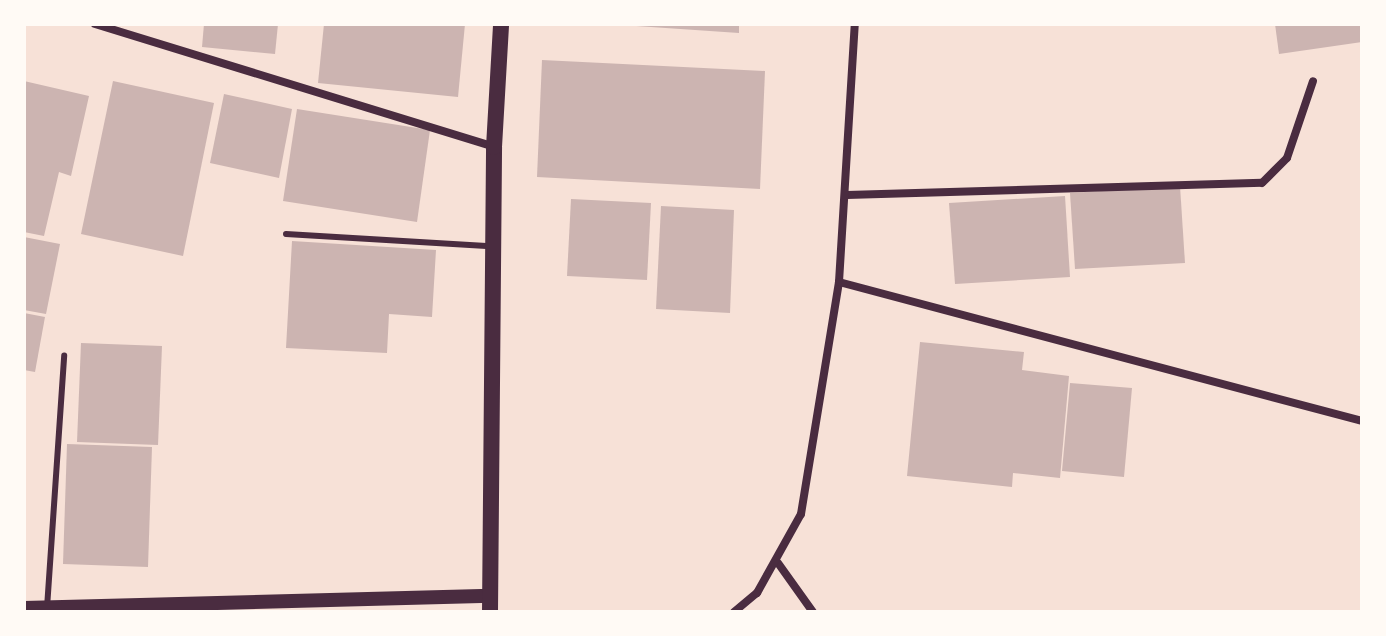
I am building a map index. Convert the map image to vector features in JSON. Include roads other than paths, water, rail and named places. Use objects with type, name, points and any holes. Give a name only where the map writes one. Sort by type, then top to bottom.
[{"type":"main road","points":[[490,604],[494,147],[501,24]]},
{"type":"street","points":[[95,24],[494,147]]},
{"type":"street","points":[[734,612],[757,593],[778,563],[801,514],[839,282],[847,195],[855,24]]},
{"type":"street","points":[[847,195],[1262,183],[1287,158],[1313,81]]},
{"type":"street","points":[[839,282],[1362,421]]},
{"type":"street","points":[[778,563],[813,612]]},
{"type":"street","points":[[24,608],[490,604]]},
{"type":"lane","points":[[286,234],[494,247]]},
{"type":"lane","points":[[47,608],[64,356]]}]
